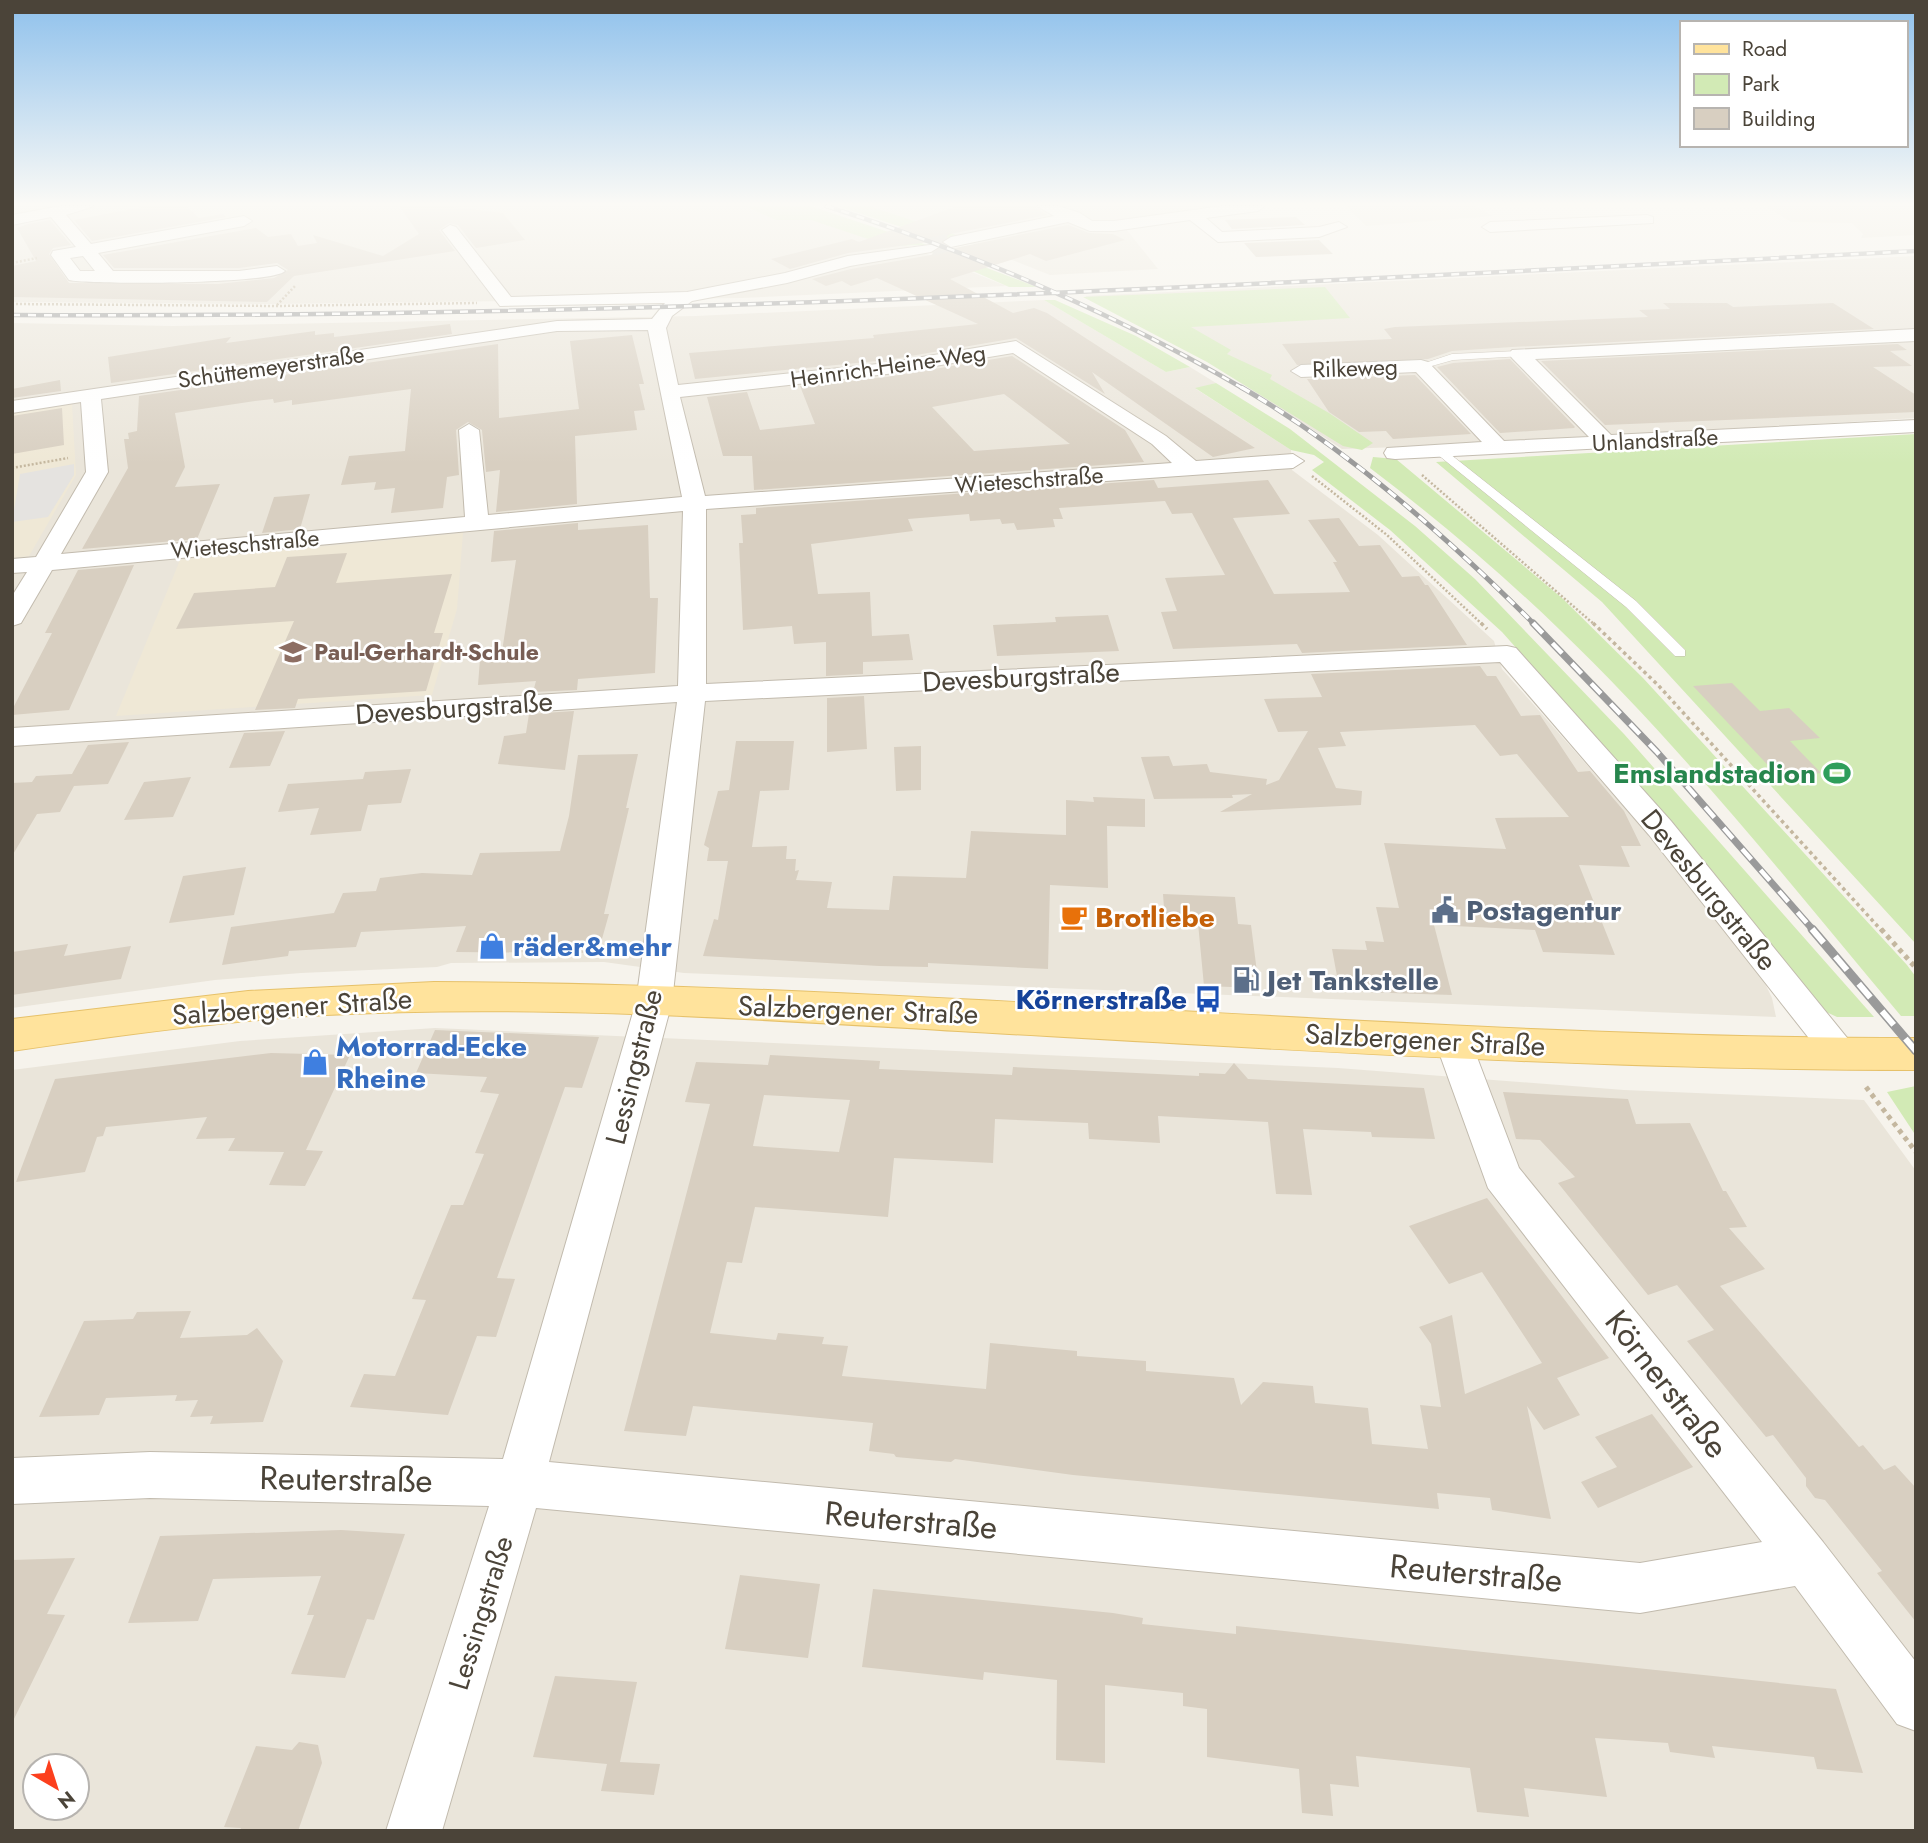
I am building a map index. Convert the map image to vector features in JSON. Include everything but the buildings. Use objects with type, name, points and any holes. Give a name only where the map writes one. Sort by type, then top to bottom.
[{"type":"main road","name":"Salzbergener Straße","points":[[12,1035],[206,1010],[328,1000],[454,997],[975,1014],[1454,1044],[1843,1055],[1916,1054]]},
{"type":"street","points":[[498,292],[506,302],[687,297],[713,292]]},
{"type":"street","points":[[657,324],[672,306],[687,297]]},
{"type":"street","name":"Lessingstraße","points":[[414,1831],[520,1483],[654,1002],[692,693],[695,503],[656,335],[657,324]]},
{"type":"street","name":"Schüttemeyerstraße","points":[[12,407],[558,327],[657,324]]},
{"type":"street","points":[[1519,354],[1916,335]]},
{"type":"street","name":"Heinrich-Heine-Weg","points":[[671,392],[866,372],[947,361],[1016,347],[1149,432],[1192,469]]},
{"type":"street","points":[[1519,354],[1606,442]]},
{"type":"street","name":"Rilkeweg","points":[[1301,371],[1421,366],[1500,449]]},
{"type":"street","points":[[12,618],[97,472],[90,394]]},
{"type":"street","name":"Unlandstraße","points":[[1395,453],[1916,426]]},
{"type":"street","points":[[469,430],[477,523]]},
{"type":"street","name":"Wieteschstraße","points":[[12,566],[695,503],[1293,461]]},
{"type":"street","name":"Devesburgstraße","points":[[12,737],[692,693],[1507,654],[1660,828],[1843,1055]]},
{"type":"street","name":"Körnerstraße","points":[[1454,1044],[1502,1176],[1806,1559],[1916,1705]]},
{"type":"street","name":"Reuterstraße","points":[[12,1481],[150,1475],[520,1483],[1640,1588],[1806,1559]]},
{"type":"lane","points":[[1421,366],[1452,357],[1519,354]]},
{"type":"lane","points":[[1441,452],[1631,604],[1680,653]]},
{"type":"path","points":[[12,304],[290,306],[506,302]]},
{"type":"path","points":[[12,468],[97,452]]},
{"type":"path","points":[[1395,453],[1567,598],[1658,685],[1916,968]]},
{"type":"path","points":[[1293,461],[1424,568],[1498,640],[1507,654]]},
{"type":"path","points":[[1843,1055],[1916,1152]]},
{"type":"shaded area","points":[[12,292],[873,292],[741,298],[270,304],[12,302]]},
{"type":"shaded area","points":[[1168,292],[1916,292],[1916,418],[1484,444],[1342,449],[1196,353],[1085,296]]},
{"type":"shaded area","points":[[1044,300],[1166,372],[1190,367],[1216,383],[1196,389],[1291,450],[1292,470],[1378,535],[1494,641],[1502,669],[1633,817],[1758,969],[1772,998],[1776,1017],[684,973],[604,962],[451,963],[437,967],[301,973],[215,980],[12,1008],[12,323],[173,326],[696,316]]},
{"type":"shaded area","points":[[72,403],[76,475],[29,556],[12,558],[12,413]]},
{"type":"shaded area","points":[[74,464],[74,475],[48,517],[12,522],[20,474]]},
{"type":"shaded area","name":"Paul-Gerhardt-Schule","points":[[463,533],[457,609],[432,695],[116,716],[180,560]]},
{"type":"shaded area","points":[[435,1028],[1338,1068],[1624,1090],[1864,1100],[1916,1171],[1916,1831],[12,1831],[12,1070],[240,1041]]},
{"type":"green space","points":[[1204,292],[1329,292],[1350,318],[1191,327],[1231,350],[1227,354],[1272,375],[1270,379],[1329,413],[1373,443],[1362,450],[1343,446],[1207,362],[1083,297]]},
{"type":"green space","points":[[1044,300],[1055,300],[1136,336],[1190,367],[1166,372]]},
{"type":"green space","points":[[1216,383],[1290,429],[1415,526],[1475,579],[1624,734],[1874,1017],[1837,1017],[1822,1010],[1671,823],[1502,632],[1390,530],[1312,470],[1324,462],[1314,455],[1291,450],[1195,388]]},
{"type":"green space","name":"Emslandstadion","points":[[1916,434],[1916,944],[1602,602],[1436,462]]},
{"type":"green space","points":[[1373,457],[1396,459],[1562,598],[1643,678],[1907,965],[1916,977],[1916,1016],[1901,1016],[1736,818],[1606,675],[1491,566],[1370,468]]},
{"type":"green space","points":[[1916,1086],[1916,1136],[1887,1092]]},
{"type":"railway","points":[[12,315],[489,311],[1054,292]]},
{"type":"railway","points":[[1054,292],[1143,334],[1244,389]]},
{"type":"railway","points":[[1054,292],[1059,292]]},
{"type":"railway","points":[[1241,387],[1320,438],[1358,467],[1432,528],[1534,624]]},
{"type":"railway","points":[[1534,624],[1657,752],[1814,931]]},
{"type":"railway","points":[[1812,929],[1916,1051]]},
{"type":"place","name":"Paul-Gerhardt-Schule","points":[[293,652]]},
{"type":"place","name":"Emslandstadion","points":[[1837,773]]},
{"type":"place","name":"Postagentur","points":[[1445,910]]},
{"type":"place","name":"Brotliebe","points":[[1074,917]]},
{"type":"place","name":"räder&mehr","points":[[492,946]]},
{"type":"place","name":"Jet Tankstelle","points":[[1246,980]]},
{"type":"place","name":"Körnerstraße","points":[[1208,999]]},
{"type":"place","name":"Motorrad-Ecke Rheine","points":[[315,1062]]}]
